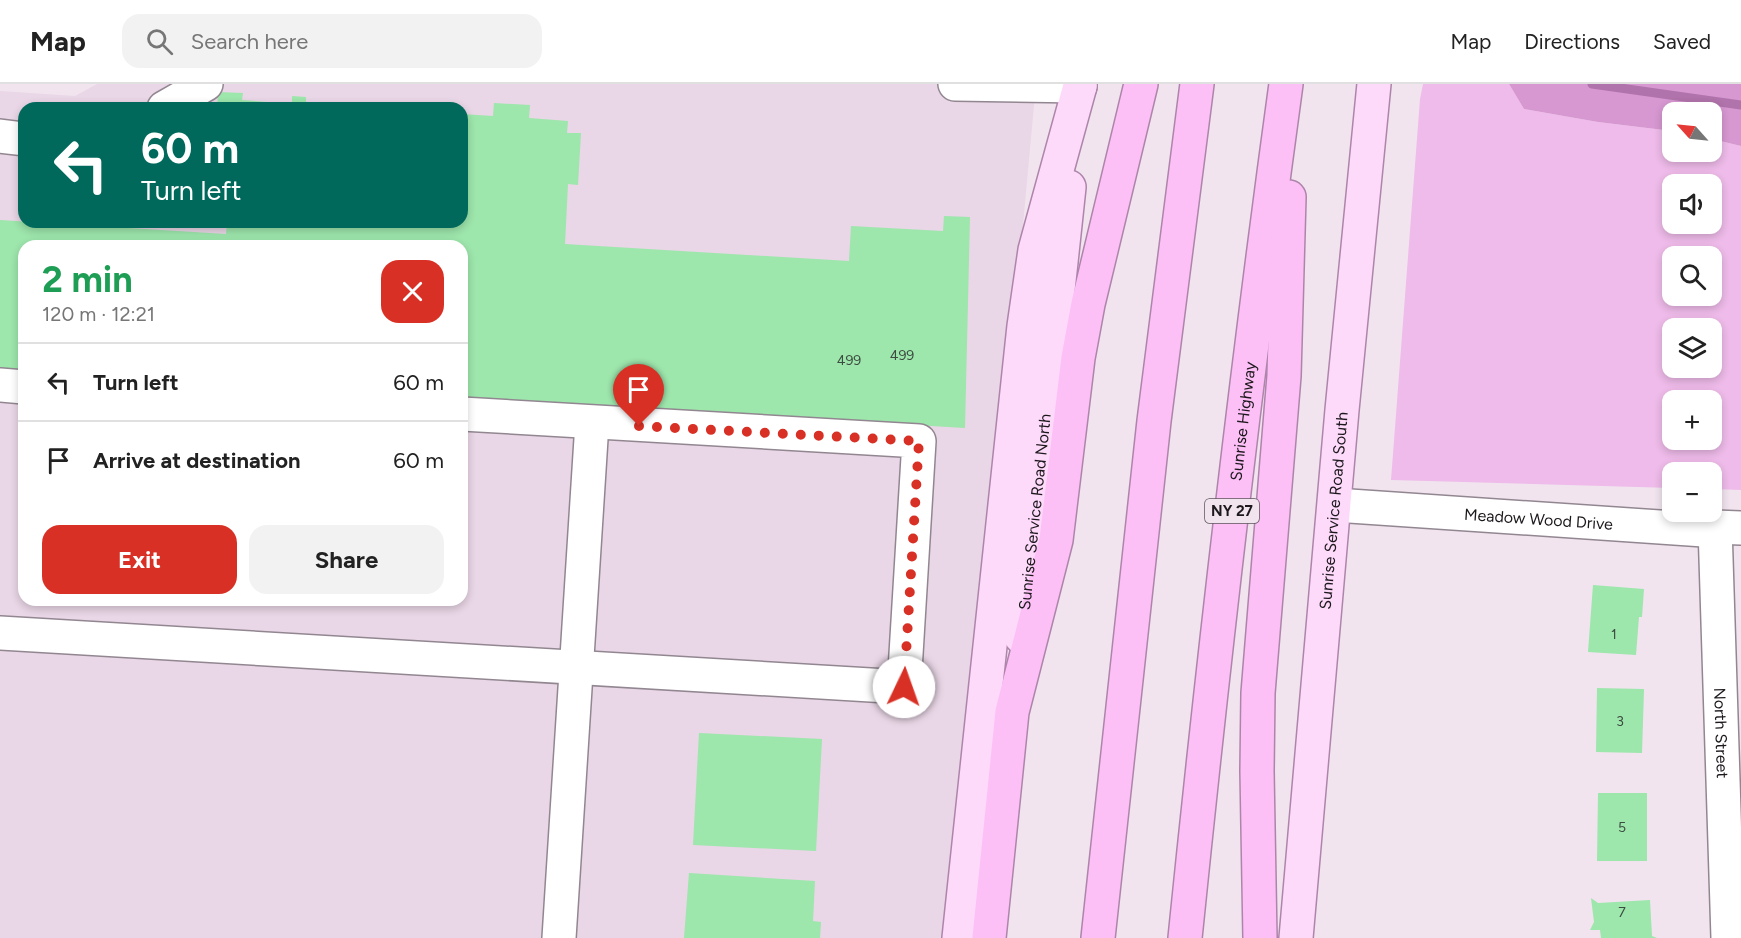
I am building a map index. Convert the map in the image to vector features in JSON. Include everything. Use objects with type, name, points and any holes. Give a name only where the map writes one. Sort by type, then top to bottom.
[{"type":"highway","points":[[1012,712],[1056,540],[1078,358],[1088,304],[1141,84]]},
{"type":"highway","points":[[1098,938],[1154,421],[1197,84]]},
{"type":"highway","name":"Sunrise Highway","points":[[1185,938],[1238,455],[1286,84]]},
{"type":"highway","points":[[1260,938],[1258,693],[1284,376],[1292,84]]},
{"type":"highway","name":"Sunrise Service Road North","points":[[989,938],[1012,712]]},
{"type":"highway","points":[[993,893],[994,938]]},
{"type":"main road","name":"Sunrise Service Road South","points":[[1296,938],[1342,410],[1374,84]]},
{"type":"main road","name":"Sunrise Service Road North","points":[[1012,712],[1080,85]]},
{"type":"main road","points":[[959,938],[1024,326],[1035,249],[1080,85]]},
{"type":"street","points":[[174,102],[206,84]]},
{"type":"street","points":[[955,84],[1080,85]]},
{"type":"street","points":[[0,136],[18,138]]},
{"type":"street","points":[[0,386],[18,387]]},
{"type":"street","points":[[0,633],[904,687],[919,441],[468,414]]},
{"type":"street","points":[[559,938],[592,423]]},
{"type":"street","name":"Meadow Wood Drive","points":[[1335,504],[1704,530],[1728,528]]},
{"type":"street","name":"North Street","points":[[1728,528],[1728,938]]},
{"type":"shaded area","points":[[97,84],[1036,84],[957,938],[0,938],[0,91],[75,96]]},
{"type":"shaded area","points":[[1423,84],[1509,84],[1524,109],[1598,122],[1662,130],[1662,162],[1722,162],[1722,141],[1741,146],[1741,490],[1722,489],[1722,462],[1662,462],[1662,488],[1391,480]]},
{"type":"shaded area","points":[[1509,84],[1741,84],[1741,146],[1722,141],[1722,102],[1662,102],[1662,130],[1598,122],[1524,109]]},
{"type":"building","points":[[218,92],[243,93],[242,100],[267,102],[217,102]]},
{"type":"building","points":[[292,96],[306,97],[306,102],[292,102]]},
{"type":"building","points":[[494,103],[530,105],[529,118],[568,121],[567,133],[581,133],[578,185],[568,184],[565,244],[849,261],[851,226],[943,231],[944,216],[970,217],[965,428],[468,398],[468,240],[18,240],[18,372],[0,371],[0,220],[18,221],[18,228],[129,228],[226,234],[226,228],[468,228],[468,114],[493,116]]},
{"type":"building","points":[[1593,585],[1644,589],[1636,655],[1588,652]]},
{"type":"building","points":[[1597,688],[1644,689],[1642,753],[1596,752]]},
{"type":"building","points":[[699,733],[822,739],[816,851],[693,845]]},
{"type":"building","points":[[1598,793],[1647,793],[1647,861],[1597,861]]},
{"type":"building","points":[[689,873],[815,881],[813,921],[821,922],[820,938],[684,938]]},
{"type":"building","points":[[1591,898],[1598,903],[1650,900],[1652,936],[1657,938],[1601,938],[1600,930],[1590,930],[1594,922]]},
{"type":"waterway","points":[[1592,84],[1741,105]]},
{"type":"route","points":[[639,426],[919,441],[904,687]]}]
